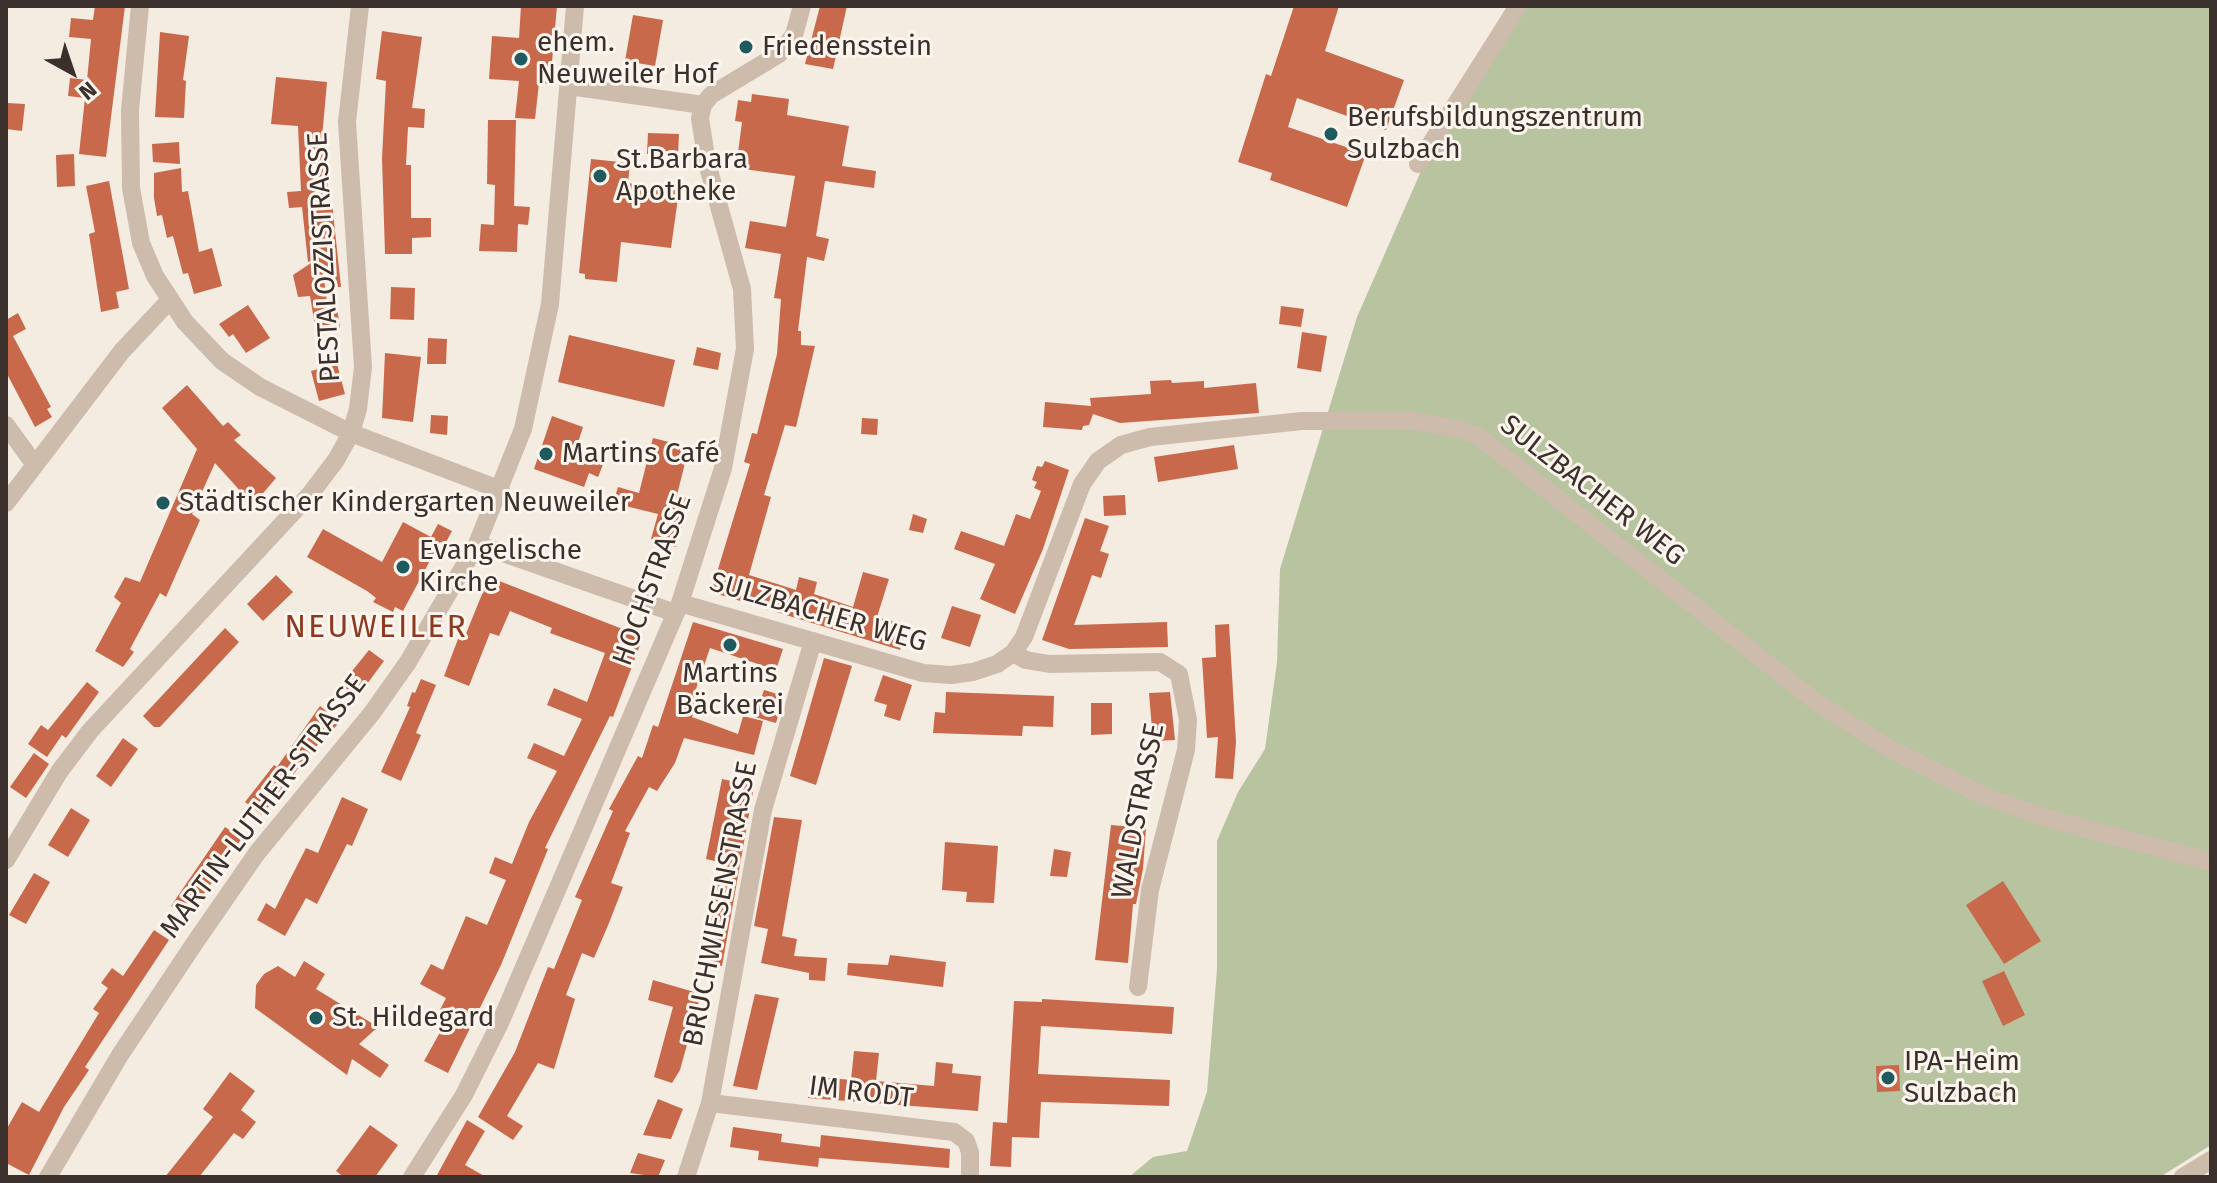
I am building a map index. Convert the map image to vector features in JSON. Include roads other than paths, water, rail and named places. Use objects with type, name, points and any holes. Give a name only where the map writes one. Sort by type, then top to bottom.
[{"type":"street","points":[[140,6],[130,110],[131,188],[141,243],[170,300],[199,338],[222,361],[260,387],[351,433],[501,490]]},
{"type":"street","name":"PESTALOZZISTRASSE","points":[[6,860],[59,772],[90,731],[311,493],[336,460],[351,433],[358,409],[363,367],[347,122],[360,6]]},
{"type":"street","name":"MARTIN-LUTHER-STRASSE","points":[[48,1177],[120,1055],[194,944],[257,853],[372,713],[408,662],[477,544],[523,429],[550,304],[575,6]]},
{"type":"street","points":[[569,86],[703,105],[711,95],[779,54],[794,35],[802,6]]},
{"type":"street","points":[[1418,164],[1518,6]]},
{"type":"street","name":"HOCHSTRASSE","points":[[412,1177],[464,1095],[500,1023],[678,608],[723,468],[745,349],[742,289],[701,138],[703,105]]},
{"type":"street","points":[[6,503],[122,351],[170,300]]},
{"type":"street","name":"SULZBACHER WEG","points":[[477,544],[678,608],[813,641],[923,673],[951,675],[997,664],[1013,653],[1024,637],[1082,484],[1098,461],[1121,445],[1150,437],[1302,421],[1414,421],[1459,429],[1478,436],[1819,704],[1887,747],[1983,796],[2057,821],[2211,862]]},
{"type":"street","points":[[6,425],[35,465]]},
{"type":"street","name":"BRUCHWIESENSTRASSE","points":[[686,1177],[710,1103],[763,810],[813,641]]},
{"type":"street","name":"WALDSTRASSE","points":[[1013,653],[1026,660],[1049,664],[1160,662],[1179,674],[1188,720],[1186,750],[1150,890],[1138,987]]},
{"type":"street","name":"IM RODT","points":[[710,1103],[954,1132],[966,1141],[970,1152],[970,1177]]},
{"type":"street","points":[[2183,1177],[2211,1160]]},
{"type":"place","name":"Friedensstein","points":[[746,47]]},
{"type":"place","name":"ehem. Neuweiler Hof","points":[[521,59]]},
{"type":"place","name":"Berufsbildungszentrum Sulzbach","points":[[1331,134]]},
{"type":"place","name":"St.Barbara Apotheke","points":[[600,176]]},
{"type":"place","name":"Martins Café","points":[[546,454]]},
{"type":"place","name":"Städtischer Kindergarten Neuweiler","points":[[163,503]]},
{"type":"place","name":"Evangelische Kirche","points":[[403,567]]},
{"type":"place","name":"Martins Bäckerei","points":[[730,645]]},
{"type":"place","name":"St. Hildegard","points":[[316,1018]]},
{"type":"place","name":"IPA-Heim Sulzbach","points":[[1888,1078]]},
{"type":"district","name":"NEUWEILER","points":[[376,628]]}]
